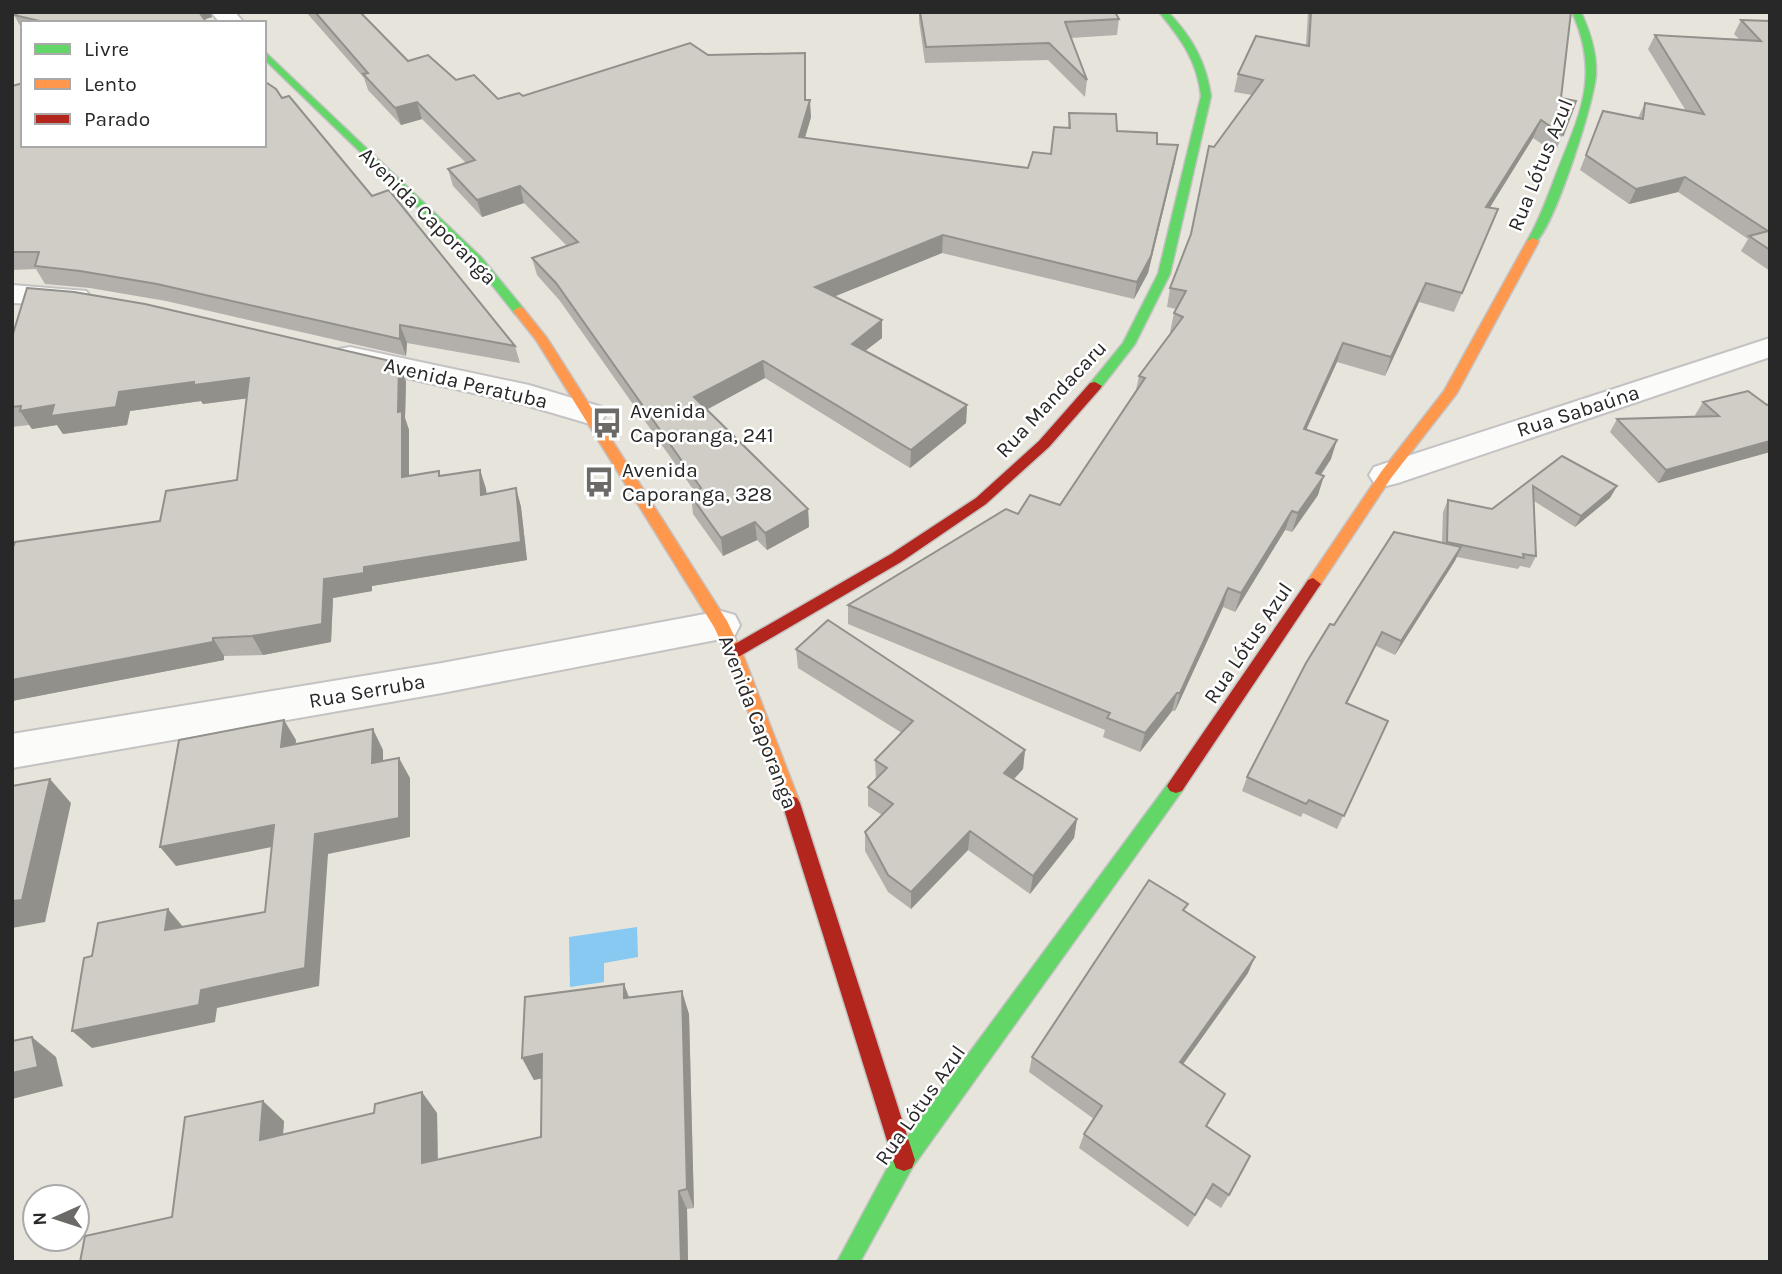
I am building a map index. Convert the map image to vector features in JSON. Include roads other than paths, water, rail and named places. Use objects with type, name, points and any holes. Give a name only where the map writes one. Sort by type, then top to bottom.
[{"type":"street","name":"Rua Mandacaru","points":[[728,639],[896,558],[981,501],[1044,444],[1129,344],[1164,274],[1206,96],[1205,69],[1188,38],[1163,12]]},
{"type":"street","name":"Rua Lótus Azul","points":[[848,1262],[904,1160],[1195,760],[1386,475],[1450,393],[1541,227],[1589,107],[1593,64],[1583,24],[1576,12]]},
{"type":"street","name":"Avenida Caporanga","points":[[266,56],[477,259],[541,338],[728,639],[786,788],[904,1160]]},
{"type":"street","points":[[12,294],[103,299]]},
{"type":"street","name":"Rua Sabaúna","points":[[1386,475],[1770,347]]},
{"type":"street","name":"Avenida Peratuba","points":[[324,351],[529,395],[590,414]]},
{"type":"street","name":"Rua Serruba","points":[[12,751],[455,676],[728,639]]},
{"type":"water","points":[[637,927],[638,957],[604,963],[604,982],[570,987],[569,937]]},
{"type":"place","name":"Avenida Caporanga, 241","points":[[607,423]]},
{"type":"place","name":"Avenida Caporanga, 328","points":[[599,482]]}]
